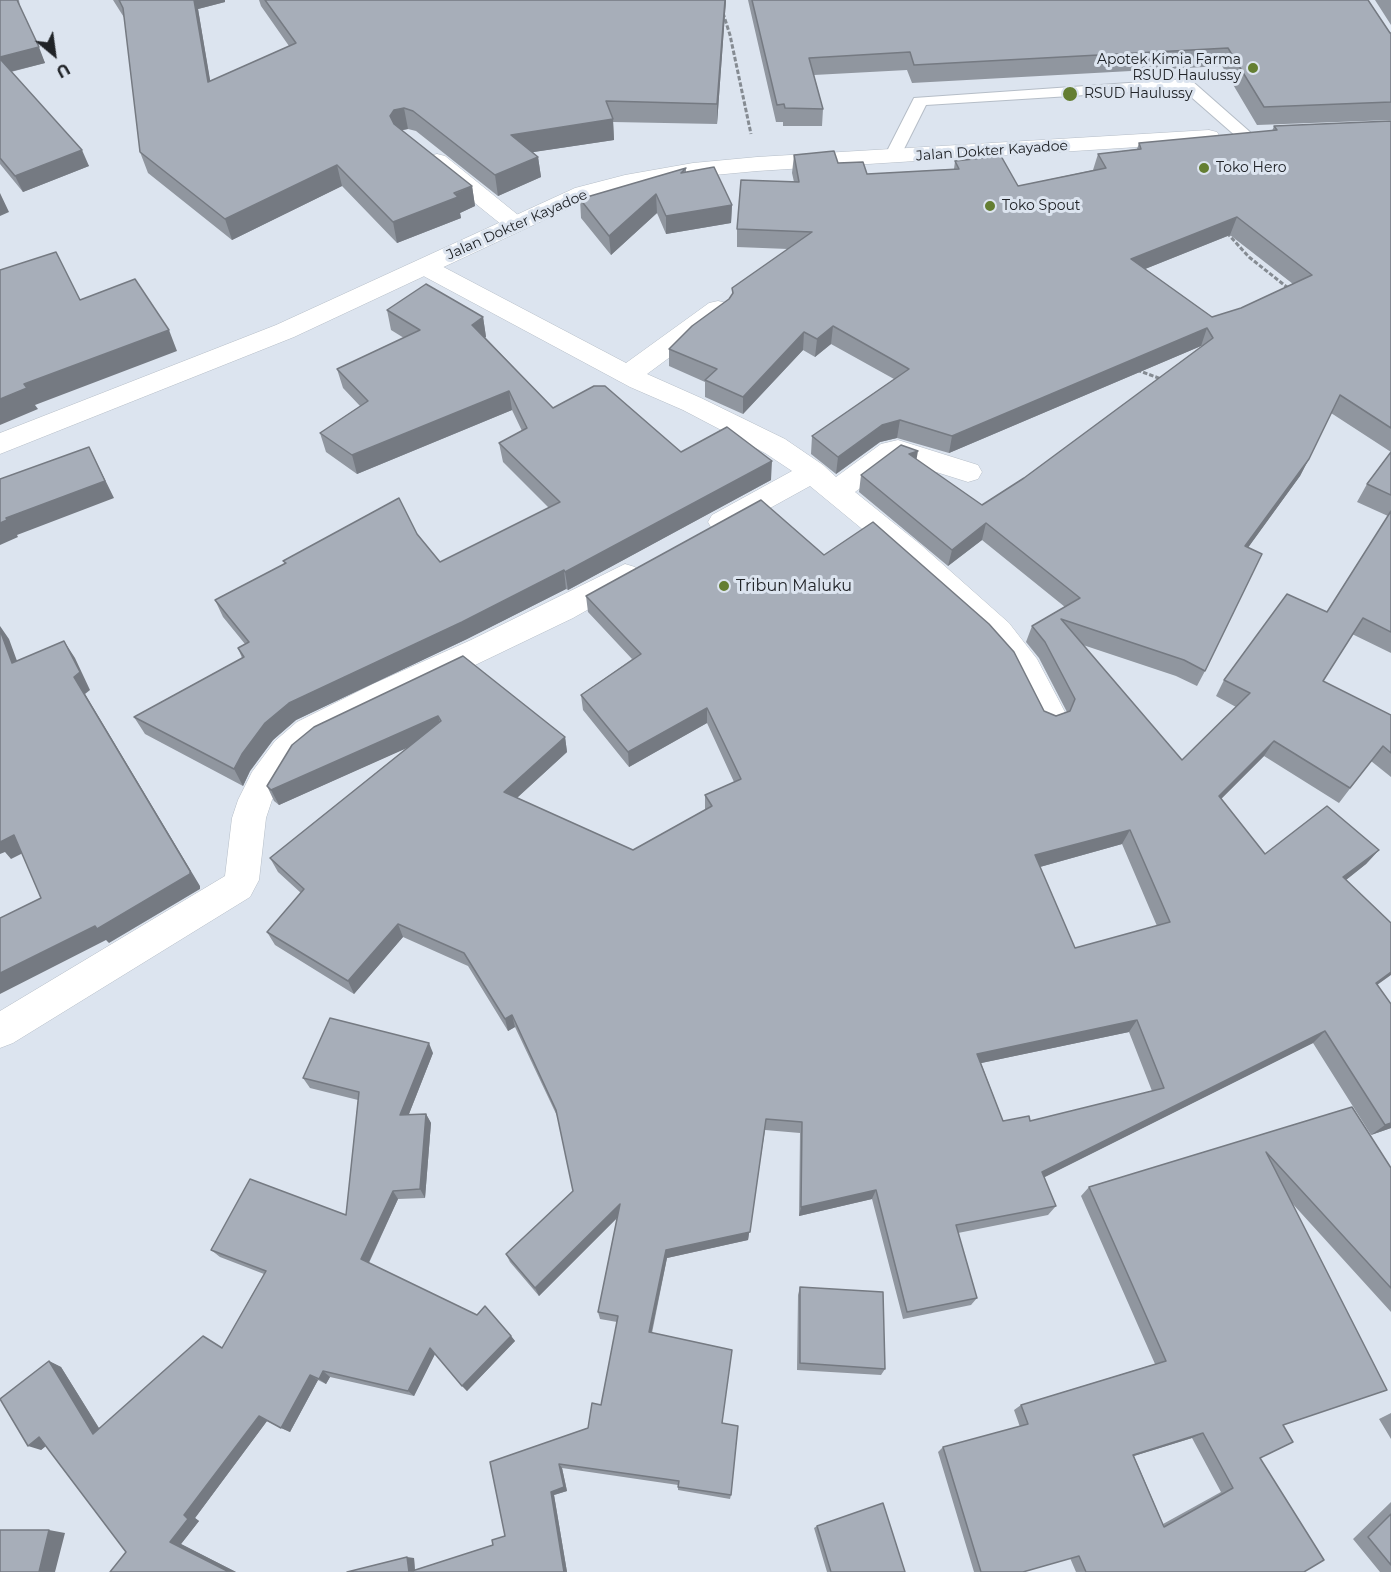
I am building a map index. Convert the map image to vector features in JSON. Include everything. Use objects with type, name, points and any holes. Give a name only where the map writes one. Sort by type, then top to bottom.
[{"type":"street","name":"Jalan Dokter Kayadoe","points":[[0,444],[285,332],[583,194],[625,182],[693,170],[757,164],[1256,134]]},
{"type":"street","points":[[424,151],[515,224]]},
{"type":"street","points":[[425,267],[628,375],[775,446],[824,482],[911,553],[998,631],[1022,659],[1051,716]]},
{"type":"street","points":[[628,375],[718,309]]},
{"type":"street","points":[[700,534],[891,451],[898,450],[969,472]]},
{"type":"street","points":[[0,1031],[238,886],[242,880],[249,818],[255,800],[264,782],[286,750],[308,730],[522,630],[649,562]]},
{"type":"lane","points":[[892,157],[920,101],[1186,84],[1256,134]]},
{"type":"path","points":[[721,9],[730,35],[757,164]]},
{"type":"path","points":[[1226,232],[1249,257],[1294,292]]},
{"type":"path","points":[[1134,369],[1165,381]]},
{"type":"building","points":[[0,0],[17,0],[39,47],[0,57]]},
{"type":"building","points":[[119,0],[194,0],[208,82],[296,43],[265,0],[725,0],[717,104],[606,101],[613,119],[511,135],[538,157],[495,175],[413,111],[404,108],[394,110],[390,116],[394,124],[472,186],[454,193],[458,197],[393,222],[337,165],[225,219],[140,152],[123,8]]},
{"type":"building","points":[[752,0],[1368,0],[1391,33],[1391,102],[1264,107],[1228,48],[914,65],[910,52],[809,58],[823,109],[785,108],[784,104],[777,105]]},
{"type":"building","points":[[0,59],[82,150],[15,176],[0,158]]},
{"type":"building","points":[[1391,121],[1391,428],[1340,395],[1309,459],[1245,546],[1262,554],[1205,671],[1184,660],[1061,619],[1182,760],[1250,693],[1224,680],[1287,594],[1327,612],[1391,511],[1391,632],[1363,618],[1323,681],[1391,715],[1391,753],[1383,746],[1350,788],[1274,741],[1219,796],[1265,854],[1327,806],[1379,850],[1343,877],[1391,923],[1391,972],[1376,983],[1391,1004],[1391,1123],[1385,1125],[1325,1031],[1042,1172],[1056,1206],[956,1225],[977,1298],[907,1312],[876,1190],[801,1207],[802,1122],[766,1119],[750,1232],[666,1250],[649,1332],[732,1350],[722,1423],[738,1426],[731,1495],[678,1487],[679,1481],[559,1464],[564,1487],[551,1492],[564,1572],[409,1572],[493,1545],[492,1540],[505,1536],[490,1462],[588,1428],[592,1403],[601,1405],[618,1316],[598,1312],[620,1204],[535,1288],[506,1254],[573,1191],[556,1110],[512,1015],[505,1019],[464,953],[398,924],[348,981],[267,932],[304,889],[270,858],[441,721],[438,716],[271,790],[267,786],[292,745],[314,727],[463,656],[565,737],[504,792],[633,850],[712,806],[705,795],[741,779],[707,708],[628,752],[581,695],[641,654],[586,596],[761,500],[824,555],[873,522],[989,624],[1014,652],[1044,711],[1056,716],[1070,711],[1075,699],[1045,642],[1032,626],[1080,598],[986,523],[952,550],[861,475],[901,445],[918,451],[909,454],[982,505],[1024,478],[1213,338],[1207,328],[952,436],[900,420],[882,425],[838,457],[812,436],[909,369],[833,326],[817,339],[804,332],[743,397],[705,380],[717,369],[669,349],[692,326],[729,299],[733,293],[732,288],[812,232],[737,229],[741,180],[799,182],[794,155],[834,151],[838,163],[863,162],[867,174],[959,169],[955,161],[1001,156],[1018,186],[1106,168],[1098,154],[1141,149],[1139,143],[1277,130],[1274,126]],"holes":[[[1237,217],[1312,275],[1241,308],[1212,317],[1131,259]],[[1130,830],[1170,922],[1075,948],[1035,855]],[[1137,1020],[1164,1088],[1030,1121],[1029,1116],[1003,1121],[977,1054]]]},
{"type":"building","points":[[714,167],[732,205],[666,216],[656,194],[609,236],[580,199],[686,168],[681,173]]},
{"type":"building","points":[[56,252],[80,300],[135,279],[169,330],[24,384],[27,388],[0,399],[0,270]]},
{"type":"building","points":[[426,284],[483,317],[472,325],[553,408],[594,386],[605,386],[681,452],[727,427],[772,461],[565,572],[564,570],[462,622],[289,703],[265,723],[234,769],[134,717],[244,657],[238,648],[249,642],[215,600],[286,563],[283,561],[399,498],[417,534],[440,562],[560,502],[499,443],[527,428],[509,391],[352,455],[320,433],[368,401],[337,369],[420,330],[387,310]]},
{"type":"building","points":[[89,447],[105,481],[6,518],[7,520],[0,523],[0,479]]},
{"type":"building","points":[[1391,452],[1391,495],[1367,484]]},
{"type":"building","points":[[0,630],[12,663],[64,641],[80,672],[74,677],[190,874],[97,929],[95,926],[0,973],[0,918],[41,898],[14,835],[0,842]]},
{"type":"building","points":[[330,1018],[429,1043],[400,1115],[426,1114],[420,1189],[393,1191],[361,1259],[477,1315],[485,1306],[511,1336],[462,1386],[430,1348],[408,1391],[323,1371],[319,1379],[310,1375],[281,1428],[259,1416],[184,1515],[188,1519],[170,1542],[229,1572],[110,1572],[126,1552],[39,1437],[28,1446],[0,1399],[49,1361],[93,1434],[203,1336],[222,1348],[266,1271],[211,1250],[250,1179],[346,1215],[359,1092],[303,1078]]},
{"type":"building","points":[[1352,1107],[1391,1168],[1391,1288],[1266,1152],[1387,1390],[1283,1425],[1293,1442],[1260,1458],[1324,1560],[1304,1572],[1086,1572],[1079,1556],[1023,1572],[981,1572],[943,1447],[1028,1424],[1021,1405],[1166,1361],[1089,1187]],"holes":[[[1203,1433],[1233,1488],[1164,1527],[1133,1455]]]},
{"type":"building","points":[[800,1287],[883,1292],[885,1369],[800,1363]]},
{"type":"building","points":[[883,1503],[905,1572],[831,1572],[817,1526]]},
{"type":"building","points":[[1391,1514],[1391,1565],[1368,1537]]},
{"type":"building","points":[[0,1530],[49,1530],[39,1572],[0,1572]]},
{"type":"building","points":[[407,1557],[409,1572],[347,1572]]},
{"type":"place","name":"Apotek Kimia Farma RSUD Haulussy","points":[[1253,68]]},
{"type":"place","name":"RSUD Haulussy","points":[[1070,94]]},
{"type":"place","name":"Toko Hero","points":[[1204,168]]},
{"type":"place","name":"Toko Spout","points":[[990,206]]},
{"type":"place","name":"Tribun Maluku","points":[[724,586]]}]
